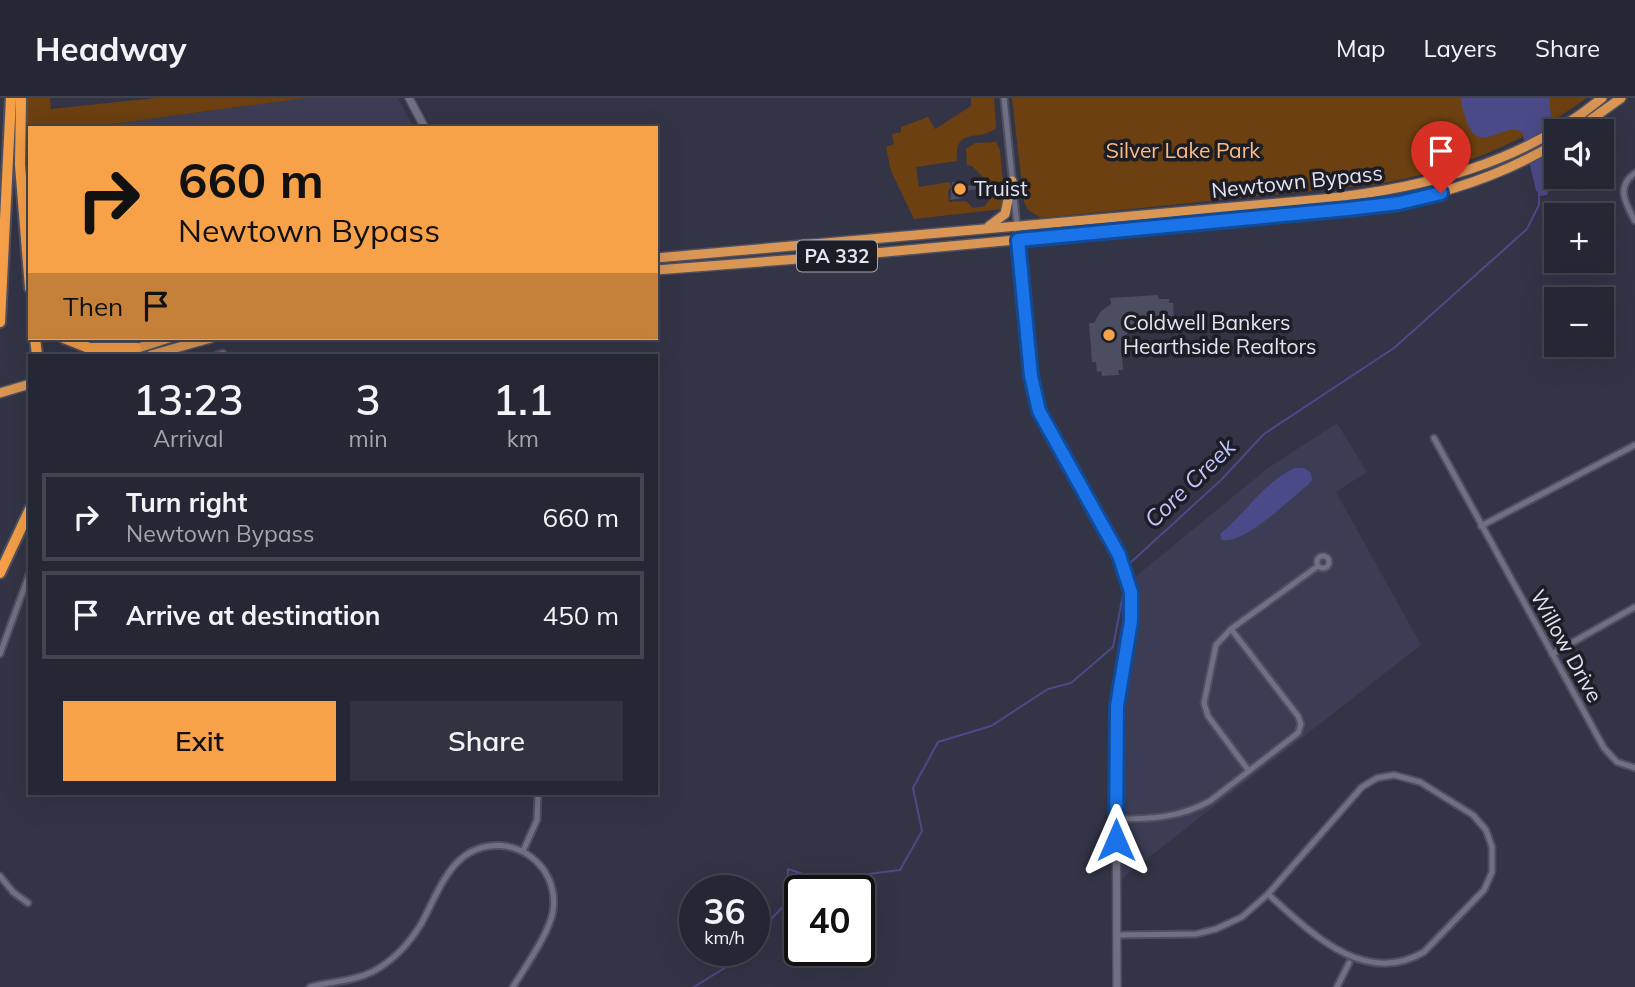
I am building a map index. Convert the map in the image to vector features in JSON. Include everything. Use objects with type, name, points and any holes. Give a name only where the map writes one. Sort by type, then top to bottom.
[{"type":"highway","points":[[0,322],[11,98]]},
{"type":"highway","points":[[21,98],[20,165],[28,263]]},
{"type":"highway","name":"Newtown Bypass","points":[[1017,226],[1380,192],[1447,178],[1513,152],[1562,126],[1602,98]]},
{"type":"highway","points":[[1592,119],[1621,98]]},
{"type":"highway","name":"Newtown Bypass","points":[[1018,240],[1399,203],[1464,186],[1513,166],[1544,149]]},
{"type":"highway","points":[[985,229],[1005,214],[1013,181]]},
{"type":"highway","name":"PA 332","points":[[658,257],[1017,226]]},
{"type":"highway","name":"PA 332","points":[[658,270],[1018,240]]},
{"type":"highway","points":[[69,340],[89,348],[136,348]]},
{"type":"highway","points":[[120,354],[162,340]]},
{"type":"highway","points":[[155,354],[204,340]]},
{"type":"highway","points":[[0,393],[28,385]]},
{"type":"highway","points":[[0,573],[28,513]]},
{"type":"street","points":[[409,98],[424,126]]},
{"type":"street","points":[[1004,98],[1031,376],[1039,411],[1081,482],[1129,582],[1131,621],[1117,706],[1117,987]]},
{"type":"street","points":[[1635,173],[1625,183],[1623,190],[1625,202],[1635,221]]},
{"type":"street","name":"Willow Drive","points":[[1434,438],[1607,753],[1623,765],[1635,768]]},
{"type":"street","points":[[1481,526],[1635,445]]},
{"type":"street","points":[[1249,771],[1208,716],[1204,703],[1216,645],[1231,629],[1318,566]]},
{"type":"street","points":[[0,654],[28,577]]},
{"type":"street","points":[[1552,654],[1635,607]]},
{"type":"street","points":[[1116,819],[1178,816],[1210,801],[1298,733],[1301,724],[1231,629]]},
{"type":"street","points":[[1117,935],[1185,934],[1216,929],[1242,917],[1268,894],[1354,795],[1377,778],[1394,775],[1414,779],[1473,815],[1486,830],[1494,855],[1490,880],[1478,899],[1423,952],[1405,965],[1372,970],[1349,963],[1268,894]]},
{"type":"street","points":[[523,851],[537,820],[538,795]]},
{"type":"street","points":[[310,987],[354,979],[391,960],[410,941],[451,870],[465,856],[490,845],[523,851],[545,870],[554,901],[548,925],[513,987]]},
{"type":"street","points":[[0,876],[13,892],[28,903]]},
{"type":"street","points":[[1337,987],[1349,963]]},
{"type":"shaded area","points":[[303,98],[398,98],[413,126],[97,126]]},
{"type":"shaded area","points":[[1461,98],[1549,98],[1551,119],[1544,119],[1543,164],[1544,189],[1548,189],[1547,195],[1540,196],[1536,190],[1522,132],[1514,130],[1484,138],[1477,136],[1471,131]]},
{"type":"shaded area","points":[[1337,423],[1367,472],[1336,492],[1421,645],[1116,883],[1116,732],[1129,635],[1129,582],[1268,468]]},
{"type":"shaded area","points":[[1295,468],[1304,468],[1311,473],[1312,480],[1308,485],[1254,528],[1231,540],[1222,540],[1220,534],[1265,489]]},
{"type":"green space","points":[[25,98],[50,98],[51,109],[156,98],[305,98],[98,126],[28,126],[26,183]]},
{"type":"green space","points":[[971,98],[994,98],[996,128],[964,139],[957,150],[957,161],[916,167],[919,187],[949,182],[949,202],[966,201],[973,208],[985,206],[989,200],[987,181],[972,166],[967,165],[966,149],[975,143],[996,142],[1000,150],[1005,204],[1003,209],[914,219],[891,171],[886,147],[894,144],[892,134],[901,132],[901,127],[928,117],[935,129],[971,106]]},
{"type":"green space","name":"Silver Lake Park","points":[[1012,98],[1587,98],[1555,119],[1544,119],[1544,125],[1538,129],[1489,153],[1437,171],[1380,184],[1041,218],[1028,210],[1024,202]]},
{"type":"building","name":"Truist","points":[[961,181],[964,186],[976,185],[977,189],[965,191],[962,198],[950,200],[952,182]]},
{"type":"building","name":"Coldwell Bankers Hearthside Realtors","points":[[1158,295],[1159,299],[1169,299],[1169,303],[1173,303],[1174,320],[1170,320],[1170,324],[1133,327],[1121,341],[1123,370],[1118,370],[1119,375],[1102,376],[1101,371],[1097,372],[1096,362],[1092,362],[1089,323],[1094,323],[1101,311],[1111,304],[1110,298]]},
{"type":"waterway","name":"Core Creek","points":[[1128,571],[1129,564],[1221,480],[1264,434],[1394,348],[1527,229],[1539,205],[1539,193]]},
{"type":"waterway","name":"Core Creek","points":[[770,921],[787,902],[788,869],[821,880],[900,870],[922,831],[913,788],[938,742],[991,726],[1048,689],[1071,683],[1113,647],[1125,584]]},
{"type":"waterway","name":"Core Creek","points":[[694,987],[728,966]]},
{"type":"place","name":"Truist","points":[[960,189]]},
{"type":"place","name":"Coldwell Bankers Hearthside Realtors","points":[[1109,335]]},
{"type":"route","points":[[1116,840],[1117,706],[1131,621],[1131,592],[1119,555],[1081,482],[1039,411],[1031,376],[1018,240],[1348,209],[1399,203],[1441,193]]}]
